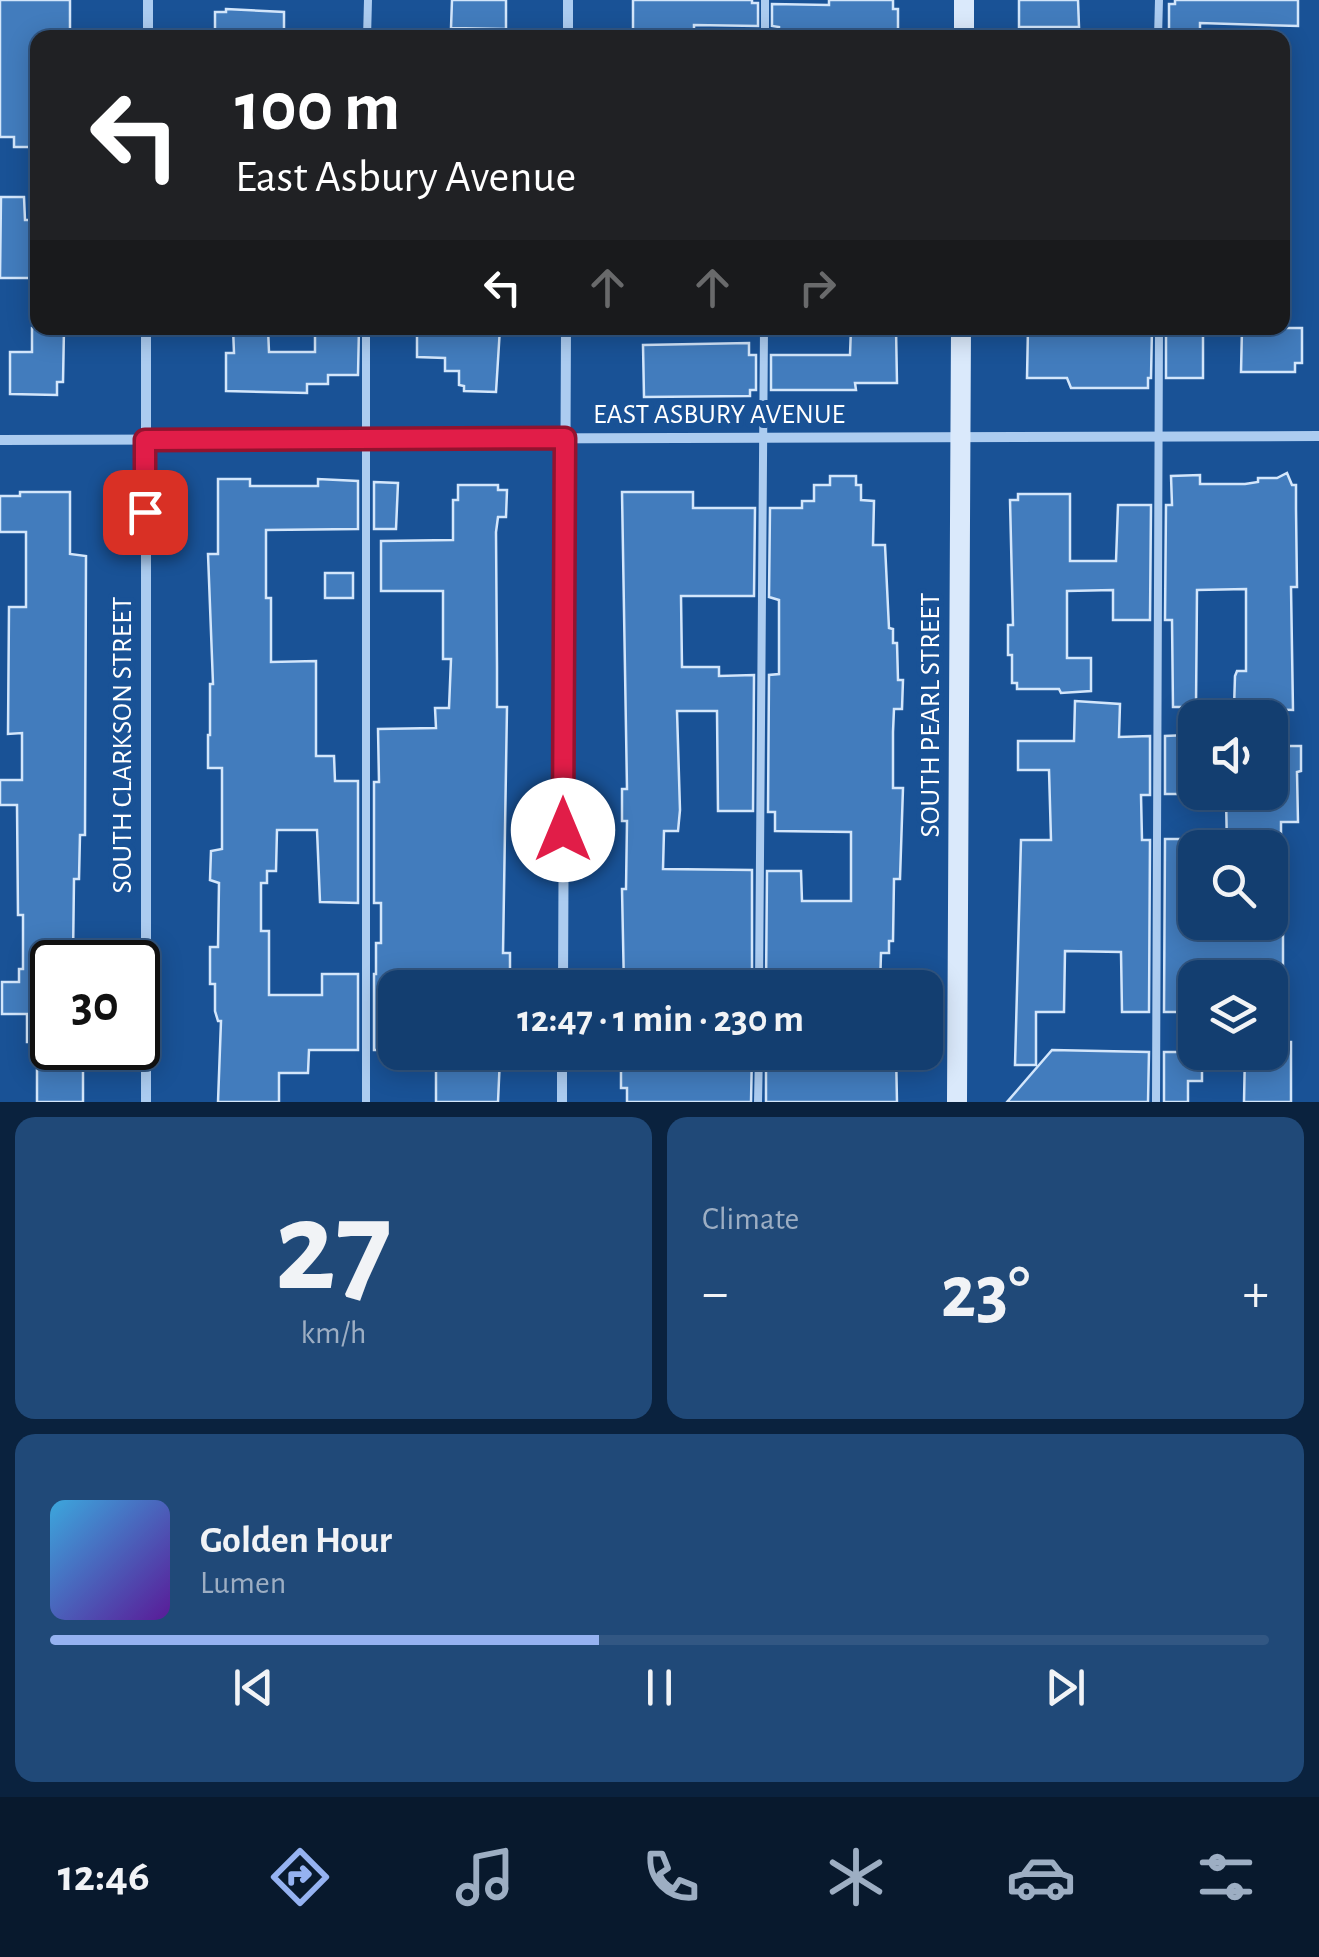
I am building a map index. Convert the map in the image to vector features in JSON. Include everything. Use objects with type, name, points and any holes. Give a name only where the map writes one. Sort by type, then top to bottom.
[{"type":"street","points":[[148,0],[148,30]]},
{"type":"street","points":[[568,0],[568,30]]},
{"type":"street","points":[[964,0],[964,30]]},
{"type":"street","name":"SOUTH CLARKSON STREET","points":[[146,335],[146,1102]]},
{"type":"street","points":[[562,970],[566,335]]},
{"type":"street","name":"SOUTH PEARL STREET","points":[[957,1102],[960,335]]},
{"type":"street","name":"EAST ASBURY AVENUE","points":[[0,440],[1319,436]]},
{"type":"street","points":[[562,1070],[562,1102]]},
{"type":"lane","points":[[368,0],[368,30]]},
{"type":"lane","points":[[765,0],[765,30]]},
{"type":"lane","points":[[1158,0],[1158,30]]},
{"type":"lane","points":[[366,335],[366,1102]]},
{"type":"lane","points":[[759,970],[764,335]]},
{"type":"lane","points":[[1156,1102],[1159,335]]},
{"type":"lane","points":[[758,1102],[759,1070]]},
{"type":"building","points":[[0,0],[70,0],[70,30],[30,30],[30,147],[14,147],[14,137],[0,137]]},
{"type":"building","points":[[452,0],[506,0],[506,29],[451,28]]},
{"type":"building","points":[[633,0],[758,3],[758,26],[694,25],[694,30],[633,30]]},
{"type":"building","points":[[829,0],[893,0],[893,9],[898,9],[898,30],[779,30],[772,26],[772,4],[829,5]]},
{"type":"building","points":[[1019,0],[1078,0],[1079,27],[1019,27]]},
{"type":"building","points":[[1175,0],[1298,0],[1298,26],[1200,23],[1200,30],[1169,30],[1169,4],[1175,4]]},
{"type":"building","points":[[215,12],[284,12],[284,30],[215,30]]},
{"type":"building","points":[[1,197],[24,197],[25,220],[30,220],[30,278],[0,278]]},
{"type":"building","points":[[1290,328],[1302,328],[1302,363],[1295,363],[1295,372],[1241,372],[1242,335],[1290,335]]},
{"type":"building","points":[[32,335],[64,335],[63,382],[57,382],[57,395],[10,394],[10,352],[32,352]]},
{"type":"building","points":[[233,335],[268,335],[269,352],[315,352],[315,335],[359,335],[358,375],[328,375],[328,384],[307,384],[307,393],[226,391],[226,353],[234,353]]},
{"type":"building","points":[[417,335],[500,335],[496,392],[464,391],[464,386],[459,385],[459,371],[445,371],[445,358],[417,357]]},
{"type":"building","points":[[851,335],[896,335],[897,383],[855,383],[856,390],[771,390],[771,355],[850,355]]},
{"type":"building","points":[[1028,335],[1152,335],[1148,388],[1071,388],[1067,378],[1027,378]]},
{"type":"building","points":[[1166,335],[1203,335],[1203,378],[1166,378]]},
{"type":"building","points":[[749,343],[749,355],[756,355],[756,390],[750,390],[750,396],[644,397],[643,345]]},
{"type":"building","points":[[1287,473],[1292,485],[1296,485],[1297,587],[1291,587],[1293,710],[1288,710],[1288,700],[1234,700],[1237,671],[1246,671],[1246,589],[1197,590],[1196,700],[1178,700],[1178,707],[1173,707],[1172,620],[1165,620],[1166,505],[1172,505],[1171,476],[1200,475],[1200,484],[1245,484],[1258,482],[1258,478],[1277,478]]},
{"type":"building","points":[[830,476],[856,476],[856,485],[861,485],[861,500],[874,501],[873,545],[885,545],[889,628],[893,629],[893,643],[897,643],[898,680],[903,680],[902,709],[894,709],[893,732],[893,788],[903,788],[900,879],[894,879],[893,941],[889,941],[889,953],[881,953],[881,970],[766,970],[767,871],[801,871],[802,901],[851,901],[851,832],[775,831],[775,812],[768,812],[769,675],[779,674],[779,600],[769,597],[770,508],[802,508],[802,501],[814,501],[814,485],[830,485]]},
{"type":"building","points":[[218,479],[250,479],[250,486],[318,486],[318,479],[358,481],[358,529],[266,530],[271,662],[316,661],[316,756],[334,756],[335,781],[358,781],[358,903],[320,902],[317,830],[277,830],[276,871],[267,871],[267,883],[261,883],[261,931],[269,931],[269,995],[322,995],[322,974],[358,974],[358,1050],[309,1050],[308,1073],[279,1073],[279,1102],[218,1102],[221,1021],[215,1011],[215,984],[210,984],[210,947],[218,947],[219,883],[210,880],[211,851],[222,849],[222,768],[208,768],[213,684],[208,554],[218,554]]},
{"type":"building","points":[[374,482],[398,483],[396,529],[374,529]]},
{"type":"building","points":[[458,485],[498,485],[498,490],[507,490],[506,517],[498,517],[496,532],[497,707],[507,707],[503,953],[510,953],[510,970],[378,970],[378,1050],[374,1050],[376,943],[381,943],[381,903],[374,903],[378,729],[436,728],[435,708],[449,708],[451,659],[443,659],[443,591],[381,591],[381,541],[453,540],[453,500],[458,500]]},
{"type":"building","points":[[20,492],[70,492],[70,554],[86,556],[85,835],[80,835],[79,879],[74,879],[73,940],[30,940],[30,1042],[27,1014],[2,1014],[2,982],[19,982],[19,969],[23,969],[23,915],[18,915],[17,805],[0,805],[0,780],[22,780],[22,733],[8,734],[9,607],[26,607],[26,532],[0,532],[0,496],[20,496]]},
{"type":"building","points":[[622,492],[693,492],[693,508],[755,508],[754,596],[681,596],[682,667],[719,667],[719,676],[754,675],[753,811],[718,811],[717,711],[677,711],[680,810],[678,831],[664,831],[663,869],[752,870],[752,970],[624,970],[622,889],[626,889],[627,821],[622,821],[622,789],[627,789]]},
{"type":"building","points":[[1018,494],[1070,494],[1070,561],[1116,561],[1118,505],[1151,505],[1150,620],[1113,620],[1113,590],[1067,591],[1067,658],[1091,658],[1091,691],[1017,689],[1017,683],[1012,683],[1012,655],[1008,655],[1008,625],[1013,625],[1010,500],[1018,500]]},
{"type":"building","points":[[325,573],[353,573],[353,598],[325,598]]},
{"type":"building","points":[[1075,701],[1120,704],[1119,737],[1150,736],[1150,795],[1141,795],[1142,840],[1150,840],[1149,1012],[1122,1012],[1121,952],[1065,951],[1064,1012],[1036,1012],[1036,1065],[1015,1065],[1021,840],[1051,840],[1049,770],[1018,770],[1018,741],[1074,741]]},
{"type":"building","points":[[1178,735],[1178,794],[1165,794],[1165,736]]},
{"type":"building","points":[[1288,746],[1301,746],[1298,822],[1281,822],[1281,830],[1227,830],[1226,810],[1288,810]]},
{"type":"building","points":[[1165,839],[1178,839],[1178,940],[1283,940],[1283,960],[1178,960],[1178,1012],[1164,1012]]},
{"type":"building","points":[[1291,1042],[1291,1102],[1244,1102],[1245,1070],[1288,1070]]},
{"type":"building","points":[[1052,1050],[1149,1052],[1148,1102],[1007,1102]]},
{"type":"building","points":[[1164,1052],[1178,1052],[1178,1070],[1202,1070],[1202,1081],[1188,1081],[1188,1102],[1164,1102]]},
{"type":"building","points":[[37,1070],[83,1070],[83,1102],[37,1102]]},
{"type":"building","points":[[436,1070],[499,1070],[498,1102],[436,1102]]},
{"type":"building","points":[[621,1070],[752,1070],[751,1102],[627,1102],[627,1088],[621,1088]]},
{"type":"building","points":[[766,1070],[896,1070],[897,1102],[766,1102]]},
{"type":"route","points":[[145,512],[145,440],[565,438],[563,830]]}]
